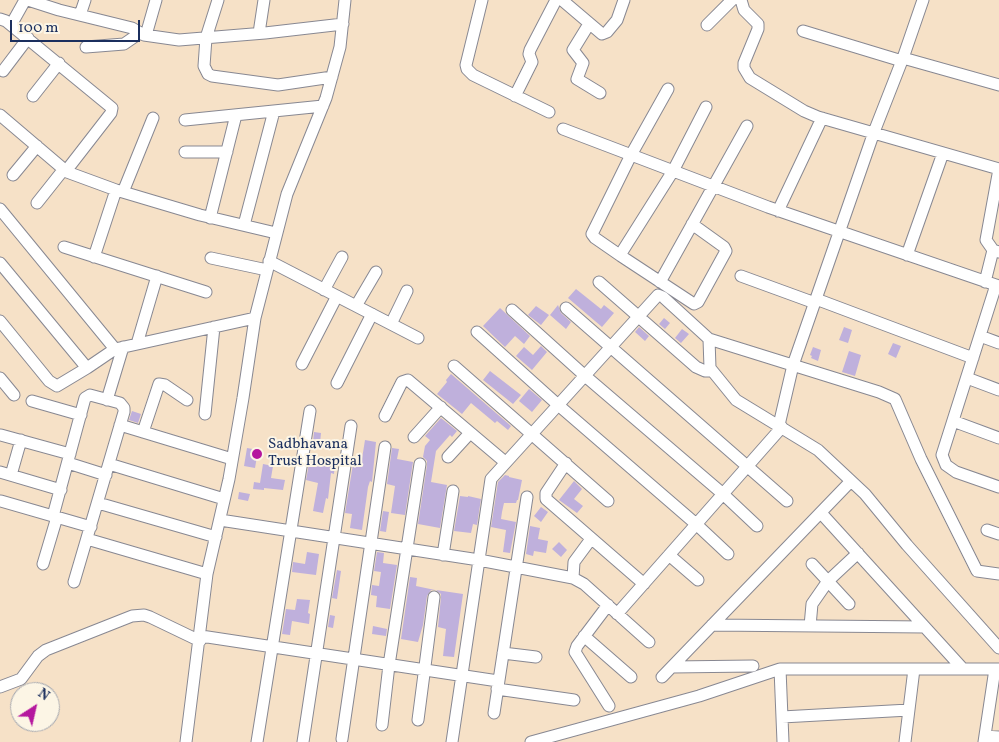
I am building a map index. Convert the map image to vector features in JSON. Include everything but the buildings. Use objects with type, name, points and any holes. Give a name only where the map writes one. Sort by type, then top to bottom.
[{"type":"street","points":[[11,25],[27,0],[132,28],[143,34],[179,40],[342,24]]},
{"type":"street","points":[[80,15],[84,0]]},
{"type":"street","points":[[86,47],[124,44],[143,34],[156,0]]},
{"type":"street","points":[[218,0],[206,38],[204,66],[205,70],[212,76],[283,85],[332,77]]},
{"type":"street","points":[[259,33],[264,0]]},
{"type":"street","points":[[186,742],[207,574],[232,459],[255,318],[286,194],[323,106],[332,77],[340,47],[345,0]]},
{"type":"street","points":[[482,0],[466,65],[467,69],[473,75],[549,112]]},
{"type":"street","points":[[516,96],[532,62],[529,54],[530,50],[556,0]]},
{"type":"street","points":[[562,0],[600,34],[605,33],[617,20],[624,0]]},
{"type":"street","points":[[707,25],[732,0]]},
{"type":"street","points":[[740,0],[744,10],[758,24],[758,29],[744,63],[746,73],[750,78],[804,111],[822,118],[999,169],[986,240],[996,251],[993,284],[980,336],[942,455],[946,465],[956,472],[999,487]]},
{"type":"street","points":[[617,614],[781,426],[793,365],[874,132],[903,59],[923,0]]},
{"type":"street","points":[[0,19],[4,19],[111,106],[112,111],[37,203]]},
{"type":"street","points":[[589,24],[573,50],[583,63],[577,79],[600,93]]},
{"type":"street","points":[[803,31],[999,85]]},
{"type":"street","points":[[3,71],[28,38]]},
{"type":"street","points":[[33,96],[58,63]]},
{"type":"street","points":[[668,89],[631,155],[592,234],[595,238],[660,282],[693,303],[696,303],[726,253],[724,247],[692,224]]},
{"type":"street","points":[[185,120],[323,106]]},
{"type":"street","points":[[620,255],[674,171],[706,107]]},
{"type":"street","points":[[244,225],[274,111]]},
{"type":"street","points":[[210,218],[236,115]]},
{"type":"street","points":[[94,257],[152,118]]},
{"type":"street","points":[[778,211],[822,118]]},
{"type":"street","points":[[2,122],[37,146],[65,170],[120,191],[210,218],[276,233]]},
{"type":"street","points":[[660,282],[747,126]]},
{"type":"street","points":[[563,129],[778,211],[993,284]]},
{"type":"street","points":[[13,176],[37,146]]},
{"type":"street","points":[[186,152],[226,152]]},
{"type":"street","points":[[907,255],[943,153]]},
{"type":"street","points":[[0,209],[119,348]]},
{"type":"street","points":[[64,247],[206,292]]},
{"type":"street","points":[[324,290],[342,256]]},
{"type":"street","points":[[212,258],[268,266],[337,296],[418,338]]},
{"type":"street","points":[[1,265],[87,368]]},
{"type":"street","points":[[356,306],[376,272]]},
{"type":"street","points":[[137,344],[157,276]]},
{"type":"street","points":[[741,276],[973,358]]},
{"type":"street","points":[[599,282],[696,367],[705,371],[711,371]]},
{"type":"street","points":[[391,324],[407,291]]},
{"type":"street","points":[[452,742],[489,484],[495,473],[656,296],[661,295],[709,339],[879,392],[895,400],[922,460],[977,571],[999,574]]},
{"type":"street","points":[[302,364],[337,296]]},
{"type":"street","points":[[566,308],[788,501]]},
{"type":"street","points":[[512,310],[584,375],[723,494],[757,526]]},
{"type":"street","points":[[337,383],[372,314]]},
{"type":"street","points":[[0,321],[53,384],[61,385],[119,348],[255,318]]},
{"type":"street","points":[[205,414],[214,327]]},
{"type":"street","points":[[477,332],[728,554]]},
{"type":"street","points":[[980,336],[999,343]]},
{"type":"street","points":[[709,339],[711,371],[736,400],[818,450],[865,494],[907,545],[999,648]]},
{"type":"street","points":[[107,400],[119,348]]},
{"type":"street","points":[[454,366],[608,501]]},
{"type":"street","points":[[0,378],[14,395]]},
{"type":"street","points":[[967,378],[999,390]]},
{"type":"street","points":[[385,416],[402,382],[405,380],[411,381],[505,462]]},
{"type":"street","points":[[143,432],[159,384],[164,385],[187,400]]},
{"type":"street","points":[[43,564],[60,490],[87,396],[90,395],[123,406],[124,412],[108,470],[74,582]]},
{"type":"street","points":[[32,401],[81,415]]},
{"type":"street","points":[[414,437],[441,407]]},
{"type":"street","points":[[257,742],[310,411]]},
{"type":"street","points":[[953,421],[999,438]]},
{"type":"street","points":[[120,425],[232,459]]},
{"type":"street","points":[[303,742],[351,426]]},
{"type":"street","points":[[448,457],[470,432]]},
{"type":"street","points":[[1,435],[108,470],[224,499]]},
{"type":"street","points":[[21,440],[6,473],[60,490]]},
{"type":"street","points":[[342,739],[385,447]]},
{"type":"street","points":[[566,463],[546,493],[546,499],[644,584]]},
{"type":"street","points":[[382,725],[389,665],[420,464]]},
{"type":"street","points":[[662,677],[851,481]]},
{"type":"street","points":[[443,555],[453,491]]},
{"type":"street","points":[[494,712],[527,497]]},
{"type":"street","points":[[2,501],[91,527]]},
{"type":"street","points":[[98,503],[216,537]]},
{"type":"street","points":[[821,513],[964,669]]},
{"type":"street","points":[[220,520],[478,560],[573,578],[584,584],[649,642]]},
{"type":"street","points":[[987,530],[999,534]]},
{"type":"street","points":[[87,539],[207,574]]},
{"type":"street","points":[[573,578],[574,562],[591,539]]},
{"type":"street","points":[[810,626],[812,604],[828,581],[858,553]]},
{"type":"street","points":[[669,555],[698,580]]},
{"type":"street","points":[[812,564],[850,604]]},
{"type":"street","points":[[418,720],[434,597]]},
{"type":"street","points":[[608,605],[575,649],[576,656],[609,706]]},
{"type":"street","points":[[0,687],[21,678],[42,652],[132,616],[144,615],[200,639],[273,647],[462,676],[574,700]]},
{"type":"street","points":[[712,625],[925,627]]},
{"type":"street","points":[[584,636],[631,677]]},
{"type":"street","points":[[503,653],[536,657]]},
{"type":"street","points":[[672,667],[753,666]]},
{"type":"street","points":[[780,669],[783,742]]},
{"type":"street","points":[[531,742],[699,696],[780,669],[997,669],[985,739],[999,737]]},
{"type":"street","points":[[905,742],[914,669]]},
{"type":"street","points":[[782,717],[909,710]]},
{"type":"place","name":"Sadbhavana Trust Hospital","points":[[257,454]]}]
